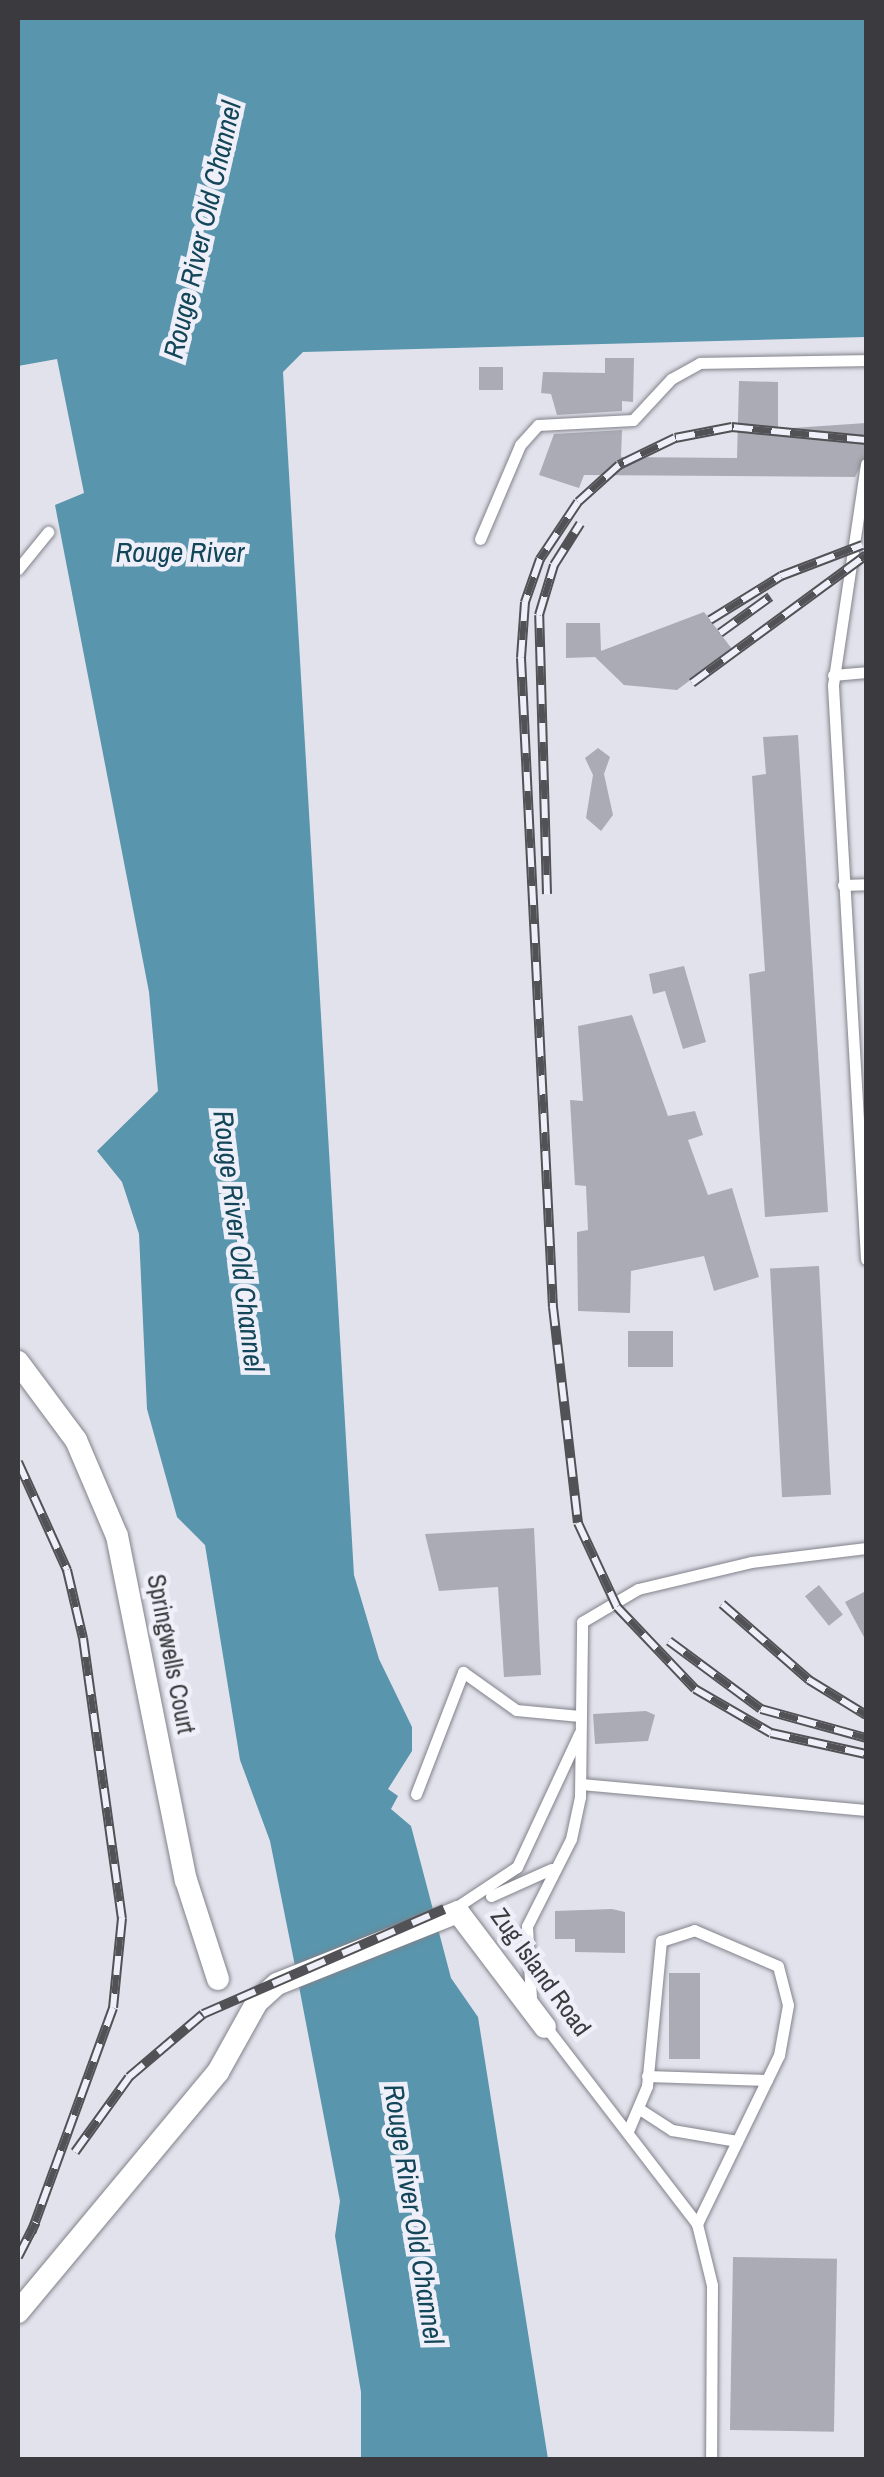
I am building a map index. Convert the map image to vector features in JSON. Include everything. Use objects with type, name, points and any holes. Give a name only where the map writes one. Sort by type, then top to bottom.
[{"type":"street","name":"Springwells Court","points":[[18,1362],[76,1440],[117,1536],[186,1880],[218,1979]]},
{"type":"street","points":[[18,2312],[212,2080],[276,1984],[454,1910]]},
{"type":"street","name":"Zug Island Road","points":[[454,1910],[466,1916],[545,2028]]},
{"type":"lane","points":[[480,539],[520,444],[538,425],[632,420],[670,379],[700,363],[866,360]]},
{"type":"lane","points":[[866,464],[833,675],[866,1259]]},
{"type":"lane","points":[[18,569],[48,532]]},
{"type":"lane","points":[[833,675],[866,672]]},
{"type":"lane","points":[[843,885],[866,884]]},
{"type":"lane","points":[[852,1022],[866,1022]]},
{"type":"lane","points":[[545,2028],[529,1992],[524,1944],[554,1866],[574,1830],[581,1784],[576,1648],[582,1622],[600,1606],[732,1566],[866,1548]]},
{"type":"lane","points":[[416,1794],[463,1672],[516,1710],[580,1723]]},
{"type":"lane","points":[[454,1910],[498,1885],[524,1857],[580,1723]]},
{"type":"lane","points":[[581,1784],[866,1810]]},
{"type":"lane","points":[[454,1910],[554,1866]]},
{"type":"lane","points":[[628,2131],[641,2110],[647,2076],[654,1952],[676,1932],[694,1930],[766,1956],[786,1982],[786,2029],[767,2080],[697,2224]]},
{"type":"lane","name":"Zug Island Road","points":[[545,2028],[697,2224],[712,2285],[711,2460]]},
{"type":"lane","points":[[647,2076],[767,2080]]},
{"type":"lane","points":[[641,2110],[672,2130],[737,2141]]},
{"type":"water","points":[[18,18],[866,18],[866,337],[303,352],[283,372],[354,1575],[379,1659],[412,1727],[412,1751],[388,1789],[398,1796],[391,1809],[411,1826],[451,1978],[478,2017],[548,2459],[361,2459],[361,2392],[335,2236],[340,2201],[270,1841],[240,1760],[205,1545],[177,1517],[147,1409],[139,1234],[122,1182],[97,1151],[158,1091],[149,992],[55,505],[84,493],[57,359],[18,366]]},
{"type":"building","points":[[605,358],[634,358],[633,402],[622,401],[622,411],[557,415],[551,394],[541,393],[543,372],[605,373]]},
{"type":"building","points":[[479,367],[503,367],[503,390],[479,390]]},
{"type":"building","points":[[739,381],[778,382],[778,429],[866,423],[866,455],[855,477],[584,475],[579,488],[539,475],[554,434],[622,430],[621,457],[737,458]]},
{"type":"building","points":[[704,612],[732,649],[677,690],[624,685],[595,657],[566,658],[566,623],[600,623],[601,651]]},
{"type":"building","points":[[798,735],[828,1212],[765,1217],[749,974],[765,971],[752,776],[766,774],[763,737]]},
{"type":"building","points":[[598,748],[610,757],[604,774],[613,815],[601,831],[586,818],[593,775],[585,758]]},
{"type":"building","points":[[684,966],[706,1042],[683,1049],[665,991],[653,994],[649,974]]},
{"type":"building","points":[[632,1015],[668,1116],[695,1111],[703,1135],[688,1140],[708,1195],[732,1188],[759,1277],[714,1291],[704,1256],[631,1271],[630,1313],[578,1311],[577,1232],[588,1230],[586,1186],[575,1185],[570,1100],[583,1101],[578,1026]]},
{"type":"building","points":[[819,1266],[831,1495],[782,1497],[770,1269]]},
{"type":"building","points":[[628,1331],[673,1331],[673,1367],[628,1367]]},
{"type":"building","points":[[534,1528],[541,1675],[504,1677],[498,1587],[439,1591],[425,1534]]},
{"type":"building","points":[[819,1585],[843,1615],[829,1626],[805,1596]]},
{"type":"building","points":[[866,1591],[866,1641],[845,1602]]},
{"type":"building","points":[[646,1711],[655,1715],[648,1741],[595,1744],[593,1714]]},
{"type":"building","points":[[555,1911],[625,1912],[625,1953],[575,1952],[575,1939],[555,1939]]},
{"type":"building","points":[[669,1973],[700,1973],[700,2059],[669,2059]]},
{"type":"building","points":[[733,2257],[837,2259],[834,2432],[730,2430]]},
{"type":"railway","points":[[866,440],[732,427],[675,438],[619,465],[578,502],[540,559],[525,602],[521,658],[553,1307],[578,1523],[617,1607],[695,1689],[771,1733],[866,1754]]},
{"type":"railway","points":[[547,894],[539,615],[554,565],[580,524]]},
{"type":"railway","points":[[710,620],[781,576],[862,545]]},
{"type":"railway","points":[[692,683],[866,555]]},
{"type":"railway","points":[[720,633],[770,597]]},
{"type":"railway","points":[[18,1462],[67,1570],[83,1638],[122,1918],[113,2008],[31,2233]]},
{"type":"railway","points":[[722,1604],[809,1680],[866,1715]]},
{"type":"railway","points":[[669,1641],[761,1709],[866,1738]]},
{"type":"railway","points":[[75,2152],[129,2077],[203,2014],[444,1909]]},
{"type":"railway","points":[[18,2257],[36,2222]]},
{"type":"water label","name":"Rouge River Old Channel","points":[[202,230]]},
{"type":"water label","name":"Rouge River","points":[[180,552]]},
{"type":"water label","name":"Rouge River Old Channel","points":[[239,1241]]},
{"type":"water label","name":"Rouge River Old Channel","points":[[414,2214]]}]
